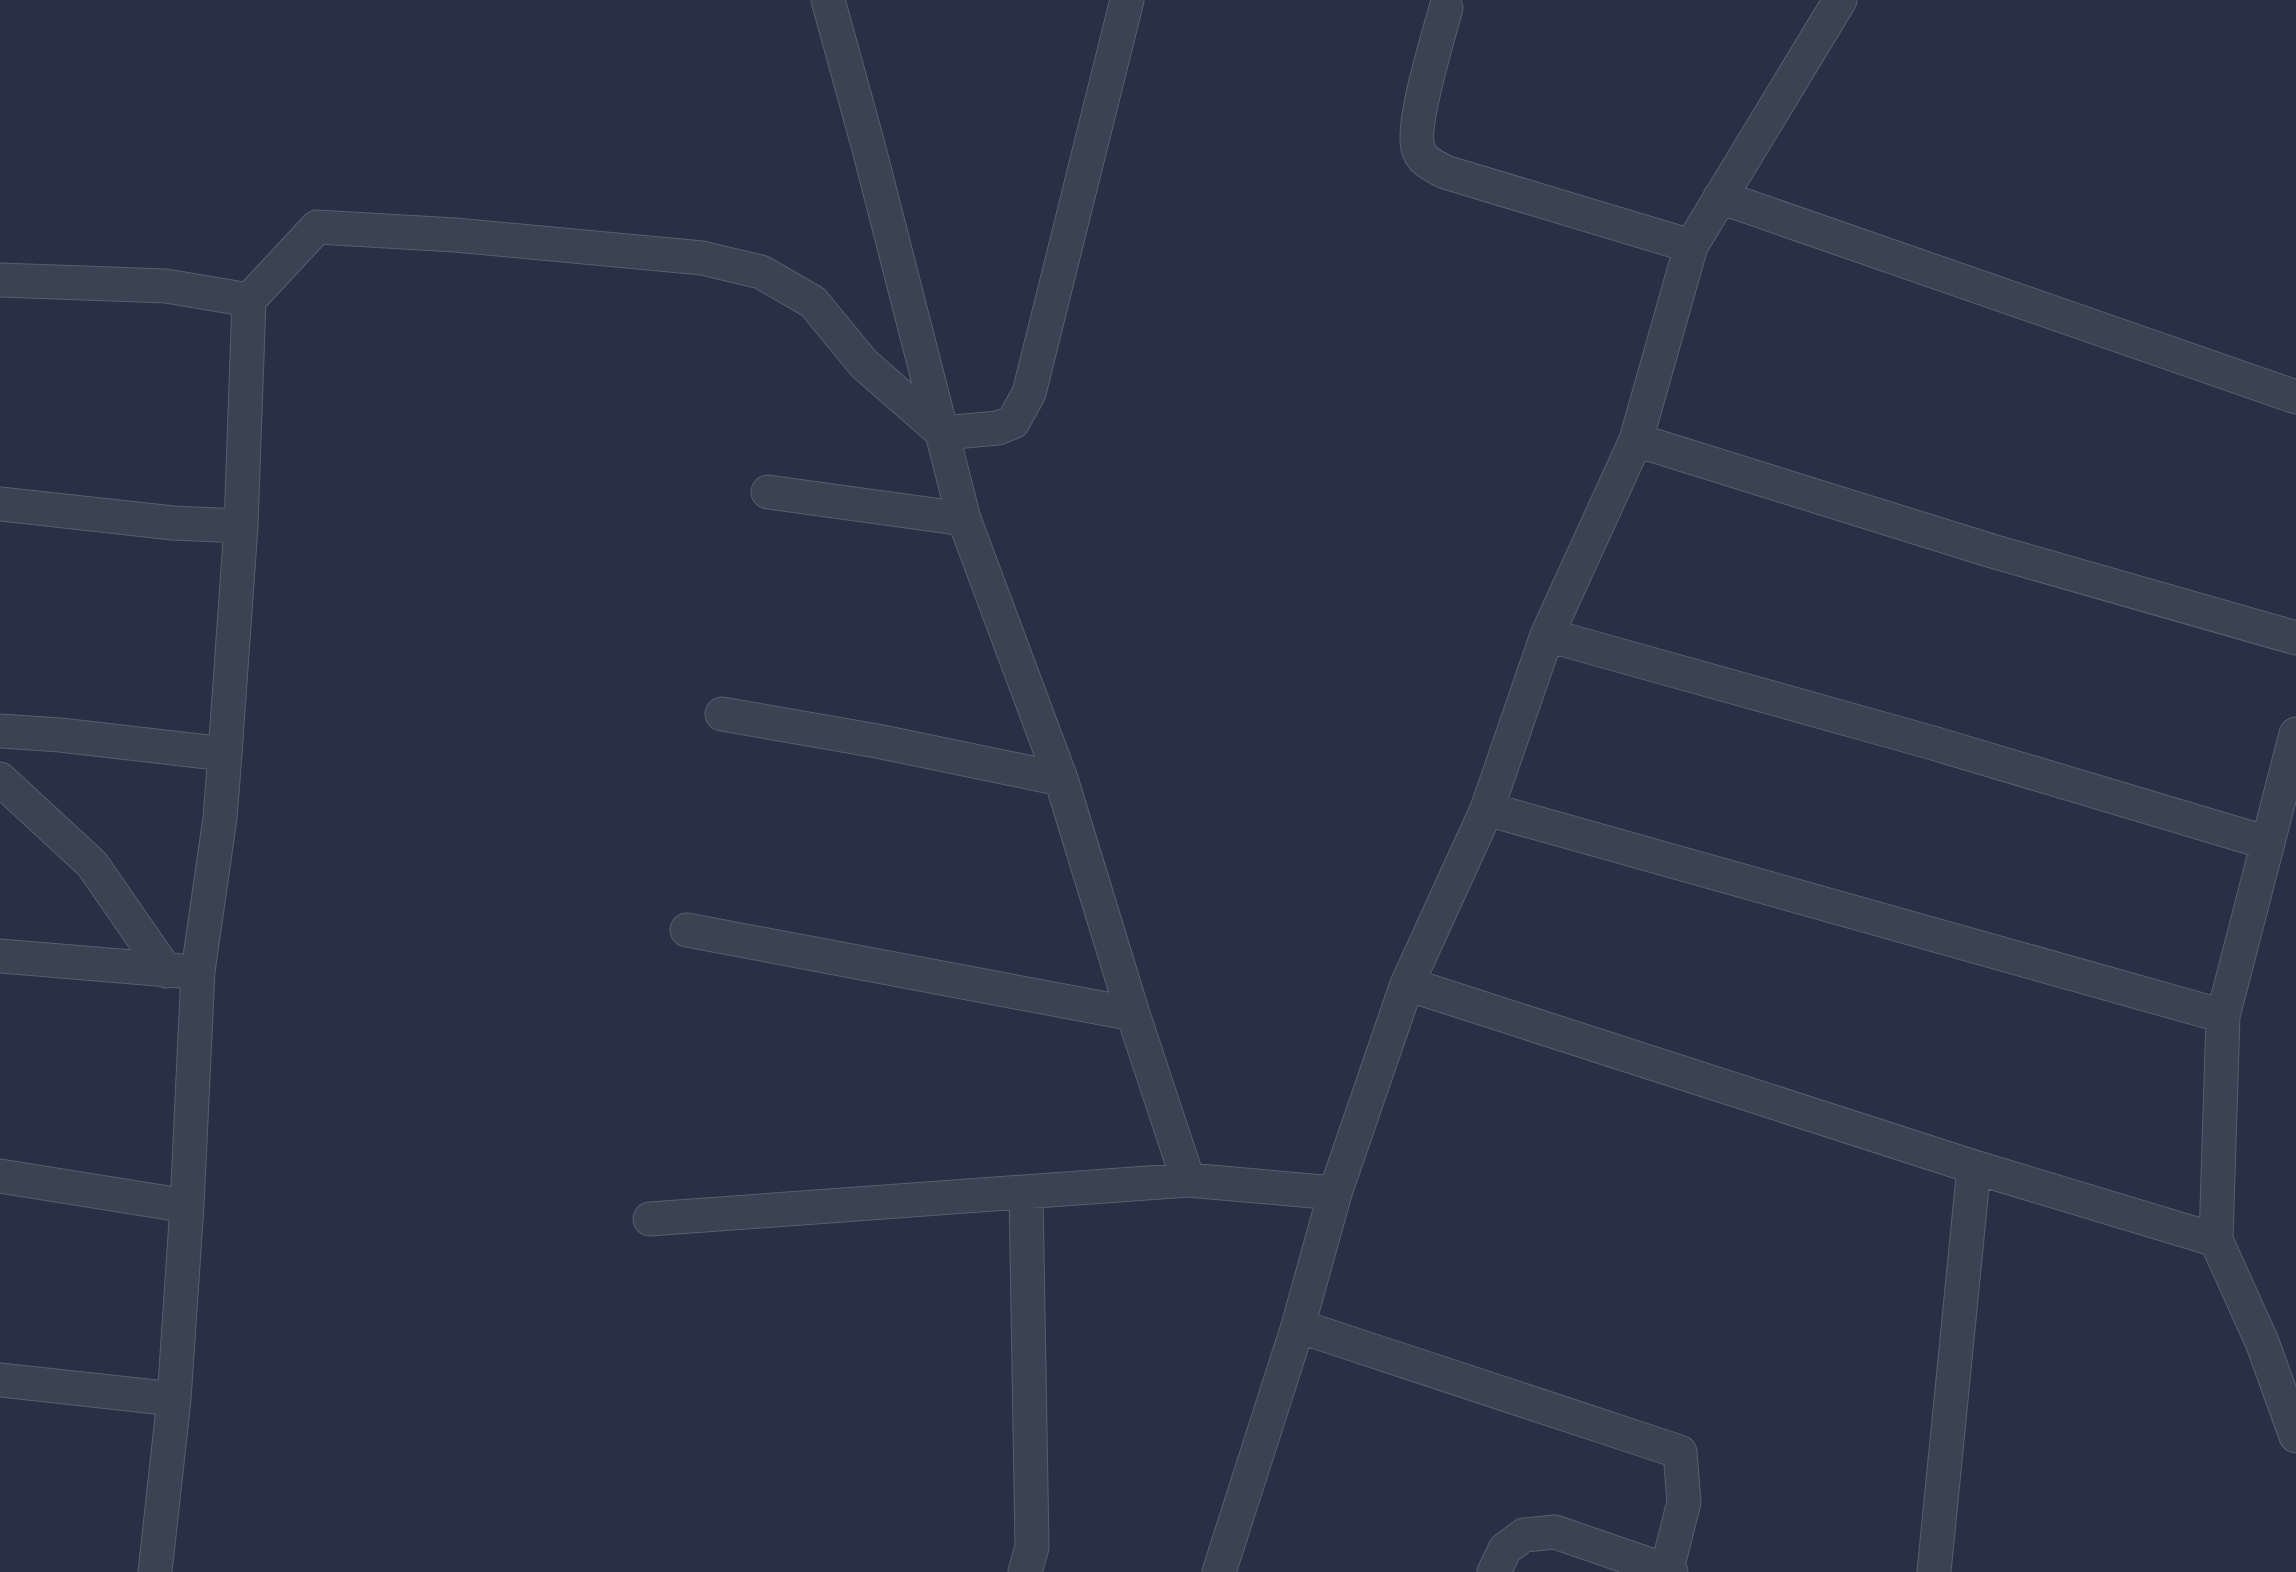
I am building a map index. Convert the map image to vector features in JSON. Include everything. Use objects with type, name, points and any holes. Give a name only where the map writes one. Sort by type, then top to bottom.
[{"type":"street","points":[[828,0],[964,519],[1061,779],[1133,1014],[1188,1180]]},
{"type":"street","points":[[155,1572],[174,1399],[187,1206],[198,971],[220,818],[225,754],[241,526],[249,300],[317,227],[455,235],[702,258],[761,272],[813,302],[864,364],[943,433],[998,428],[1013,422],[1029,393],[1128,0]]},
{"type":"street","points":[[1219,1572],[1298,1326],[1335,1193],[1407,984],[1487,810],[1548,634],[1636,440],[1691,246],[1840,0]]},
{"type":"street","points":[[1446,8],[1416,128],[1418,150],[1426,162],[1444,172],[1691,246]]},
{"type":"street","points":[[1720,197],[2296,396]]},
{"type":"street","points":[[0,280],[166,286],[249,300]]},
{"type":"street","points":[[1636,440],[1992,552],[2296,638]]},
{"type":"street","points":[[768,492],[964,519]]},
{"type":"street","points":[[0,504],[174,523],[241,526]]},
{"type":"street","points":[[1548,634],[1933,743],[2268,843]]},
{"type":"street","points":[[722,714],[878,741],[1061,779]]},
{"type":"street","points":[[0,731],[60,735],[225,754]]},
{"type":"street","points":[[2296,734],[2223,1016],[2216,1239],[2262,1342],[2296,1436]]},
{"type":"street","points":[[0,779],[92,864],[166,971]]},
{"type":"street","points":[[1487,810],[2223,1016]]},
{"type":"street","points":[[687,930],[1133,1014]]},
{"type":"street","points":[[0,956],[166,971],[198,971]]},
{"type":"street","points":[[1407,984],[1974,1167],[2216,1239]]},
{"type":"street","points":[[1934,1572],[1974,1167]]},
{"type":"street","points":[[0,1176],[187,1206]]},
{"type":"street","points":[[650,1219],[1188,1180],[1335,1193]]},
{"type":"street","points":[[1025,1572],[1032,1547],[1026,1192]]},
{"type":"street","points":[[1298,1326],[1680,1452],[1684,1502],[1669,1570],[1555,1532],[1524,1535],[1505,1549],[1494,1572]]},
{"type":"street","points":[[0,1380],[174,1399]]}]
